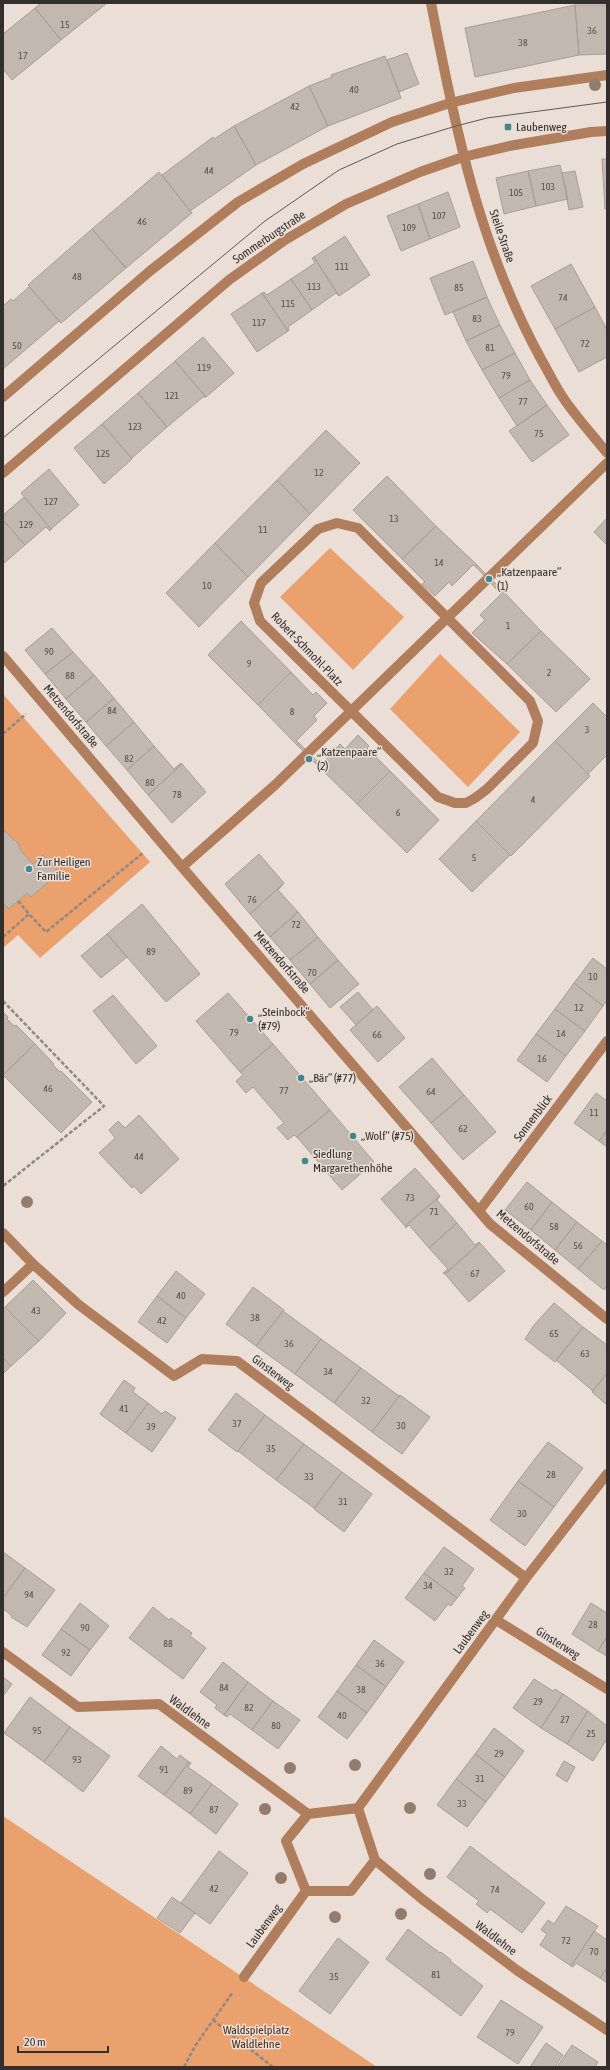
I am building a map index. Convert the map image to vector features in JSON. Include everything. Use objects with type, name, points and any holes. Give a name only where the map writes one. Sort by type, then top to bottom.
[{"type":"street","name":"Steile Straße","points":[[431,3],[450,103],[463,158],[490,246],[525,329],[562,397],[607,453]]},
{"type":"street","points":[[3,397],[150,271],[238,202],[303,164],[392,122],[450,103],[514,88],[607,75]]},
{"type":"street","name":"Sommerburgstraße","points":[[3,473],[229,280],[285,240],[346,204],[420,172],[463,158],[509,146],[591,132],[607,132]]},
{"type":"street","points":[[182,867],[275,785],[607,463]]},
{"type":"street","name":"Robert-Schmohl-Platz","points":[[338,523],[358,528],[447,619],[530,700],[538,721],[533,743],[487,790],[466,803],[455,803],[438,797],[350,712],[260,621],[254,603],[261,583],[318,529],[338,523]]},
{"type":"street","name":"Metzendorfstraße","points":[[3,656],[158,840],[479,1211],[503,1236],[607,1319]]},
{"type":"street","name":"Sonnenblick","points":[[479,1211],[606,1046]]},
{"type":"street","name":"Ginsterweg","points":[[3,1233],[33,1264],[79,1305],[174,1376],[202,1359],[237,1361],[526,1578]]},
{"type":"street","points":[[3,1292],[33,1264]]},
{"type":"street","name":"Laubenweg","points":[[358,1808],[526,1578],[607,1474]]},
{"type":"street","name":"Ginsterweg","points":[[496,1620],[607,1689]]},
{"type":"street","name":"Waldlehne","points":[[3,1652],[78,1707],[159,1704],[308,1814]]},
{"type":"street","points":[[358,1808],[375,1860],[351,1891],[306,1890],[286,1841],[308,1814],[358,1808]]},
{"type":"street","name":"Waldlehne","points":[[375,1860],[422,1899],[518,1971],[607,2030]]},
{"type":"street","name":"Laubenweg","points":[[244,1977],[306,1890]]},
{"type":"path","points":[[3,734],[42,701]]},
{"type":"path","points":[[18,901],[46,932],[158,840]]},
{"type":"path","points":[[3,937],[29,914]]},
{"type":"path","points":[[3,1001],[104,1106],[3,1186]]},
{"type":"path","points":[[184,2067],[195,2046],[244,1977]]},
{"type":"path","points":[[213,2020],[273,2067]]},
{"type":"green space","points":[[330,548],[404,617],[353,670],[280,597]]},
{"type":"green space","points":[[440,654],[520,732],[468,787],[390,709]]},
{"type":"green space","points":[[3,694],[150,862],[40,958],[18,935],[3,948]]},
{"type":"green space","name":"Waldspielplatz Waldlehne","points":[[3,1816],[377,2067],[3,2067]]},
{"type":"building","points":[[41,3],[107,3],[61,40],[35,8]]},
{"type":"building","points":[[575,5],[607,5],[607,54],[579,55]]},
{"type":"building","points":[[575,5],[579,55],[475,77],[465,28]]},
{"type":"building","points":[[35,8],[61,40],[12,80],[3,69],[3,34]]},
{"type":"building","points":[[407,53],[419,84],[399,92],[387,60]]},
{"type":"building","points":[[385,56],[401,98],[328,126],[309,86],[332,77],[331,75]]},
{"type":"building","points":[[309,86],[328,126],[256,165],[234,126]]},
{"type":"building","points":[[234,126],[256,165],[190,211],[162,175],[213,137],[214,139]]},
{"type":"building","points":[[602,159],[607,159],[607,209],[605,209]]},
{"type":"building","points":[[560,165],[568,199],[536,206],[528,171]]},
{"type":"building","points":[[528,171],[536,206],[504,214],[496,178]]},
{"type":"building","points":[[575,171],[583,207],[569,210],[562,173]]},
{"type":"building","points":[[159,172],[192,213],[126,268],[92,229]]},
{"type":"building","points":[[448,192],[460,227],[430,239],[418,204]]},
{"type":"building","points":[[418,204],[430,239],[401,251],[387,216]]},
{"type":"building","points":[[92,229],[126,268],[61,323],[28,285]]},
{"type":"building","points":[[345,236],[370,275],[339,296],[314,257]]},
{"type":"building","points":[[314,257],[339,296],[336,293],[312,310],[291,279],[315,263],[312,258]]},
{"type":"building","points":[[473,261],[487,297],[445,315],[430,278]]},
{"type":"building","points":[[571,264],[595,307],[555,329],[531,286]]},
{"type":"building","points":[[291,279],[312,310],[288,327],[288,331],[262,293],[264,292],[267,295]]},
{"type":"building","points":[[29,287],[59,321],[3,369],[3,306],[11,299],[13,301]]},
{"type":"building","points":[[262,293],[288,331],[257,352],[231,314]]},
{"type":"building","points":[[487,297],[500,325],[466,341],[453,312]]},
{"type":"building","points":[[595,307],[607,330],[607,357],[579,372],[555,329]]},
{"type":"building","points":[[500,325],[515,353],[482,370],[466,341]]},
{"type":"building","points":[[203,337],[234,373],[206,397],[175,361]]},
{"type":"building","points":[[515,353],[530,380],[499,398],[482,370]]},
{"type":"building","points":[[175,361],[206,397],[203,397],[167,427],[138,393]]},
{"type":"building","points":[[530,380],[547,405],[517,426],[499,398]]},
{"type":"building","points":[[138,393],[167,427],[132,458],[102,424]]},
{"type":"building","points":[[547,405],[569,435],[532,462],[509,431]]},
{"type":"building","points":[[102,424],[132,459],[104,484],[74,448]]},
{"type":"building","points":[[326,430],[360,463],[310,514],[277,480]]},
{"type":"building","points":[[49,469],[79,505],[51,529],[21,493]]},
{"type":"building","points":[[387,476],[436,526],[402,559],[353,510]]},
{"type":"building","points":[[277,480],[310,514],[248,577],[215,543]]},
{"type":"building","points":[[24,497],[51,529],[50,531],[46,527],[25,545],[3,520],[3,515]]},
{"type":"building","points":[[607,518],[607,545],[594,532]]},
{"type":"building","points":[[3,520],[25,545],[3,564]]},
{"type":"building","points":[[436,526],[477,565],[476,567],[473,565],[452,586],[449,582],[435,596],[422,584],[425,582],[402,559]]},
{"type":"building","points":[[215,543],[248,577],[199,627],[166,593]]},
{"type":"building","points":[[477,565],[501,589],[498,591],[476,567]]},
{"type":"building","points":[[501,589],[541,631],[507,664],[472,633],[485,620],[480,615],[501,594],[498,591]]},
{"type":"building","points":[[241,621],[291,672],[258,705],[208,655]]},
{"type":"building","points":[[52,628],[73,652],[45,674],[25,650]]},
{"type":"building","points":[[541,631],[590,679],[556,712],[507,664]]},
{"type":"building","points":[[73,652],[94,675],[66,699],[45,674]]},
{"type":"building","points":[[291,672],[313,695],[316,692],[327,703],[314,716],[317,720],[296,741],[299,743],[297,745],[258,705]]},
{"type":"building","points":[[94,675],[114,698],[86,722],[66,699]]},
{"type":"building","points":[[114,698],[134,722],[106,746],[86,722]]},
{"type":"building","points":[[593,703],[607,717],[607,755],[588,774],[555,741]]},
{"type":"building","points":[[134,722],[154,746],[127,770],[106,746]]},
{"type":"building","points":[[358,735],[369,746],[367,748],[390,771],[357,804],[316,764],[318,762],[321,765],[340,744],[345,749]]},
{"type":"building","points":[[555,741],[590,776],[511,856],[476,821]]},
{"type":"building","points":[[299,743],[318,762],[316,764],[297,745]]},
{"type":"building","points":[[154,746],[174,769],[181,763],[182,764],[148,795],[127,770]]},
{"type":"building","points":[[182,764],[206,792],[172,823],[148,795]]},
{"type":"building","points":[[390,771],[439,820],[407,853],[357,804]]},
{"type":"building","points":[[476,821],[510,855],[472,892],[439,859]]},
{"type":"building","name":"Zur Heiligen Familie","points":[[3,830],[17,842],[21,851],[33,864],[43,855],[59,873],[31,897],[27,893],[9,909],[3,903]]},
{"type":"building","points":[[259,854],[284,883],[250,914],[225,884]]},
{"type":"building","points":[[284,883],[278,890],[298,912],[270,937],[250,914]]},
{"type":"building","points":[[142,904],[200,974],[166,1002],[107,934]]},
{"type":"building","points":[[298,912],[318,937],[290,960],[270,937]]},
{"type":"building","points":[[107,934],[127,957],[101,978],[81,956]]},
{"type":"building","points":[[318,937],[338,960],[310,984],[290,960]]},
{"type":"building","points":[[593,958],[607,969],[607,1001],[603,1006],[574,983]]},
{"type":"building","points":[[338,960],[359,984],[330,1008],[310,984]]},
{"type":"building","points":[[574,983],[603,1006],[585,1031],[555,1009]]},
{"type":"building","points":[[358,992],[373,1010],[356,1025],[340,1007]]},
{"type":"building","points":[[228,993],[273,1044],[240,1072],[196,1021]]},
{"type":"building","points":[[113,995],[157,1046],[136,1064],[93,1011]]},
{"type":"building","points":[[377,1006],[405,1038],[378,1062],[350,1030]]},
{"type":"building","points":[[555,1009],[585,1031],[566,1056],[536,1034]]},
{"type":"building","points":[[3,1012],[14,1026],[16,1025],[35,1044],[3,1075]]},
{"type":"building","points":[[536,1034],[566,1056],[547,1082],[517,1060]]},
{"type":"building","points":[[35,1044],[54,1064],[53,1065],[92,1102],[61,1133],[3,1075]]},
{"type":"building","points":[[273,1044],[330,1110],[297,1137],[294,1135],[288,1140],[277,1128],[284,1123],[253,1087],[246,1093],[236,1081],[243,1075],[240,1072]]},
{"type":"building","points":[[432,1058],[464,1095],[431,1123],[399,1087]]},
{"type":"building","points":[[596,1093],[607,1101],[607,1131],[599,1141],[574,1123]]},
{"type":"building","points":[[464,1095],[496,1132],[463,1160],[431,1123]]},
{"type":"building","points":[[330,1110],[374,1162],[342,1190],[297,1137]]},
{"type":"building","points":[[139,1115],[179,1159],[141,1194],[134,1186],[132,1188],[99,1153],[115,1138],[109,1130],[118,1121],[125,1128]]},
{"type":"building","points":[[607,1131],[607,1147],[599,1141]]},
{"type":"building","points":[[415,1168],[440,1196],[405,1226],[381,1199]]},
{"type":"building","points":[[527,1182],[552,1202],[531,1230],[505,1210]]},
{"type":"building","points":[[440,1196],[437,1200],[457,1223],[429,1248],[409,1225],[406,1228],[405,1226]]},
{"type":"building","points":[[552,1202],[577,1222],[555,1250],[531,1230]]},
{"type":"building","points":[[577,1222],[602,1241],[578,1269],[555,1250]]},
{"type":"building","points":[[457,1223],[475,1245],[479,1242],[480,1243],[445,1274],[443,1273],[448,1269],[429,1248]]},
{"type":"building","points":[[602,1241],[607,1245],[607,1286],[604,1290],[578,1269]]},
{"type":"building","points":[[480,1243],[505,1271],[469,1302],[445,1274]]},
{"type":"building","points":[[176,1271],[205,1294],[186,1318],[157,1296]]},
{"type":"building","points":[[33,1280],[66,1313],[39,1341],[5,1307]]},
{"type":"building","points":[[253,1287],[284,1310],[256,1346],[226,1324]]},
{"type":"building","points":[[157,1296],[186,1318],[167,1343],[138,1322]]},
{"type":"building","points":[[554,1303],[583,1327],[555,1362],[525,1339],[534,1325]]},
{"type":"building","points":[[5,1307],[39,1341],[11,1366],[3,1358],[3,1310]]},
{"type":"building","points":[[283,1311],[321,1339],[295,1374],[256,1346]]},
{"type":"building","points":[[583,1327],[607,1345],[607,1373],[593,1391],[556,1360]]},
{"type":"building","points":[[321,1339],[361,1368],[334,1403],[295,1374]]},
{"type":"building","points":[[3,1358],[11,1366],[3,1374]]},
{"type":"building","points":[[361,1368],[399,1396],[372,1432],[334,1403]]},
{"type":"building","points":[[607,1373],[607,1405],[592,1392]]},
{"type":"building","points":[[124,1380],[135,1388],[133,1392],[148,1403],[126,1433],[100,1414]]},
{"type":"building","points":[[236,1393],[265,1415],[237,1452],[208,1430]]},
{"type":"building","points":[[400,1395],[430,1417],[402,1454],[372,1432]]},
{"type":"building","points":[[148,1403],[162,1414],[165,1411],[176,1418],[152,1452],[126,1433]]},
{"type":"building","points":[[265,1415],[304,1444],[276,1480],[238,1451]]},
{"type":"building","points":[[548,1442],[583,1468],[554,1507],[518,1481]]},
{"type":"building","points":[[304,1444],[342,1472],[314,1508],[276,1480]]},
{"type":"building","points":[[342,1472],[372,1494],[344,1532],[314,1509]]},
{"type":"building","points":[[518,1481],[554,1507],[525,1546],[490,1520]]},
{"type":"building","points":[[444,1547],[474,1569],[462,1586],[465,1588],[457,1598],[424,1573]]},
{"type":"building","points":[[3,1552],[25,1568],[3,1598]]},
{"type":"building","points":[[25,1568],[55,1590],[27,1627],[11,1617],[12,1616],[5,1610],[3,1611],[3,1598]]},
{"type":"building","points":[[424,1573],[457,1598],[451,1606],[448,1604],[435,1621],[405,1598]]},
{"type":"building","points":[[80,1603],[109,1626],[90,1650],[61,1629]]},
{"type":"building","points":[[591,1603],[607,1613],[607,1637],[598,1651],[572,1634]]},
{"type":"building","points":[[153,1607],[169,1620],[171,1618],[192,1633],[190,1636],[206,1648],[183,1679],[129,1638]]},
{"type":"building","points":[[61,1629],[90,1650],[71,1676],[42,1655]]},
{"type":"building","points":[[607,1637],[607,1656],[598,1651]]},
{"type":"building","points":[[374,1640],[404,1662],[386,1687],[356,1665]]},
{"type":"building","points":[[223,1662],[248,1682],[224,1715],[215,1708],[217,1705],[200,1692]]},
{"type":"building","points":[[356,1665],[386,1687],[367,1713],[337,1691]]},
{"type":"building","points":[[3,1677],[12,1684],[3,1696]]},
{"type":"building","points":[[534,1679],[553,1691],[555,1689],[563,1694],[541,1728],[513,1708]]},
{"type":"building","points":[[248,1682],[273,1701],[252,1730],[230,1714],[227,1717],[224,1715]]},
{"type":"building","points":[[337,1691],[367,1713],[347,1739],[318,1717]]},
{"type":"building","points":[[563,1694],[588,1711],[567,1744],[541,1728]]},
{"type":"building","points":[[30,1697],[70,1727],[44,1762],[4,1733]]},
{"type":"building","points":[[273,1701],[300,1720],[278,1749],[252,1730]]},
{"type":"building","points":[[588,1711],[607,1726],[607,1739],[593,1761],[567,1744]]},
{"type":"building","points":[[70,1727],[110,1756],[83,1792],[44,1762]]},
{"type":"building","points":[[494,1728],[524,1751],[505,1777],[475,1754]]},
{"type":"building","points":[[161,1746],[177,1759],[180,1755],[189,1762],[164,1795],[138,1776]]},
{"type":"building","points":[[475,1754],[505,1777],[486,1802],[456,1779]]},
{"type":"building","points":[[564,1761],[575,1767],[567,1782],[556,1775]]},
{"type":"building","points":[[189,1762],[191,1763],[188,1767],[212,1784],[190,1814],[164,1795]]},
{"type":"building","points":[[456,1779],[486,1802],[467,1827],[437,1805]]},
{"type":"building","points":[[212,1784],[238,1804],[216,1834],[190,1814]]},
{"type":"building","points":[[470,1846],[545,1903],[522,1933],[490,1909],[487,1913],[476,1904],[479,1901],[447,1877]]},
{"type":"building","points":[[219,1851],[248,1873],[210,1924],[181,1903]]},
{"type":"building","points":[[172,1897],[195,1913],[180,1933],[157,1918]]},
{"type":"building","points":[[566,1906],[598,1926],[571,1966],[540,1945],[547,1934],[541,1930],[548,1920],[554,1924]]},
{"type":"building","points":[[408,1929],[440,1953],[441,1952],[451,1960],[450,1961],[483,1986],[461,2016],[386,1959]]},
{"type":"building","points":[[594,1931],[607,1940],[607,1968],[600,1978],[576,1963],[573,1967],[571,1966]]},
{"type":"building","points":[[338,1938],[369,1962],[330,2014],[299,1991]]},
{"type":"building","points":[[607,1968],[607,1983],[600,1978]]},
{"type":"building","points":[[501,2000],[543,2027],[518,2064],[477,2037]]},
{"type":"building","points":[[546,2043],[563,2055],[555,2067],[530,2067]]},
{"type":"building","points":[[572,2045],[598,2062],[595,2067],[557,2067]]},
{"type":"tram line","points":[[3,438],[265,221],[339,170],[397,144],[487,118],[607,102]]},
{"type":"place","name":"Laubenweg","points":[[508,127]]},
{"type":"place","name":"„Katzenpaare“ (1)","points":[[489,579]]},
{"type":"place","name":"„Katzenpaare“ (2)","points":[[309,759]]},
{"type":"place","name":"Zur Heiligen Familie","points":[[29,869]]},
{"type":"place","name":"„Steinbock“ (#79)","points":[[250,1019]]},
{"type":"place","name":"„Bär“ (#77)","points":[[301,1078]]},
{"type":"place","name":"„Wolf“ (#75)","points":[[353,1136]]},
{"type":"place","name":"Siedlung Margarethenhöhe","points":[[305,1161]]}]
